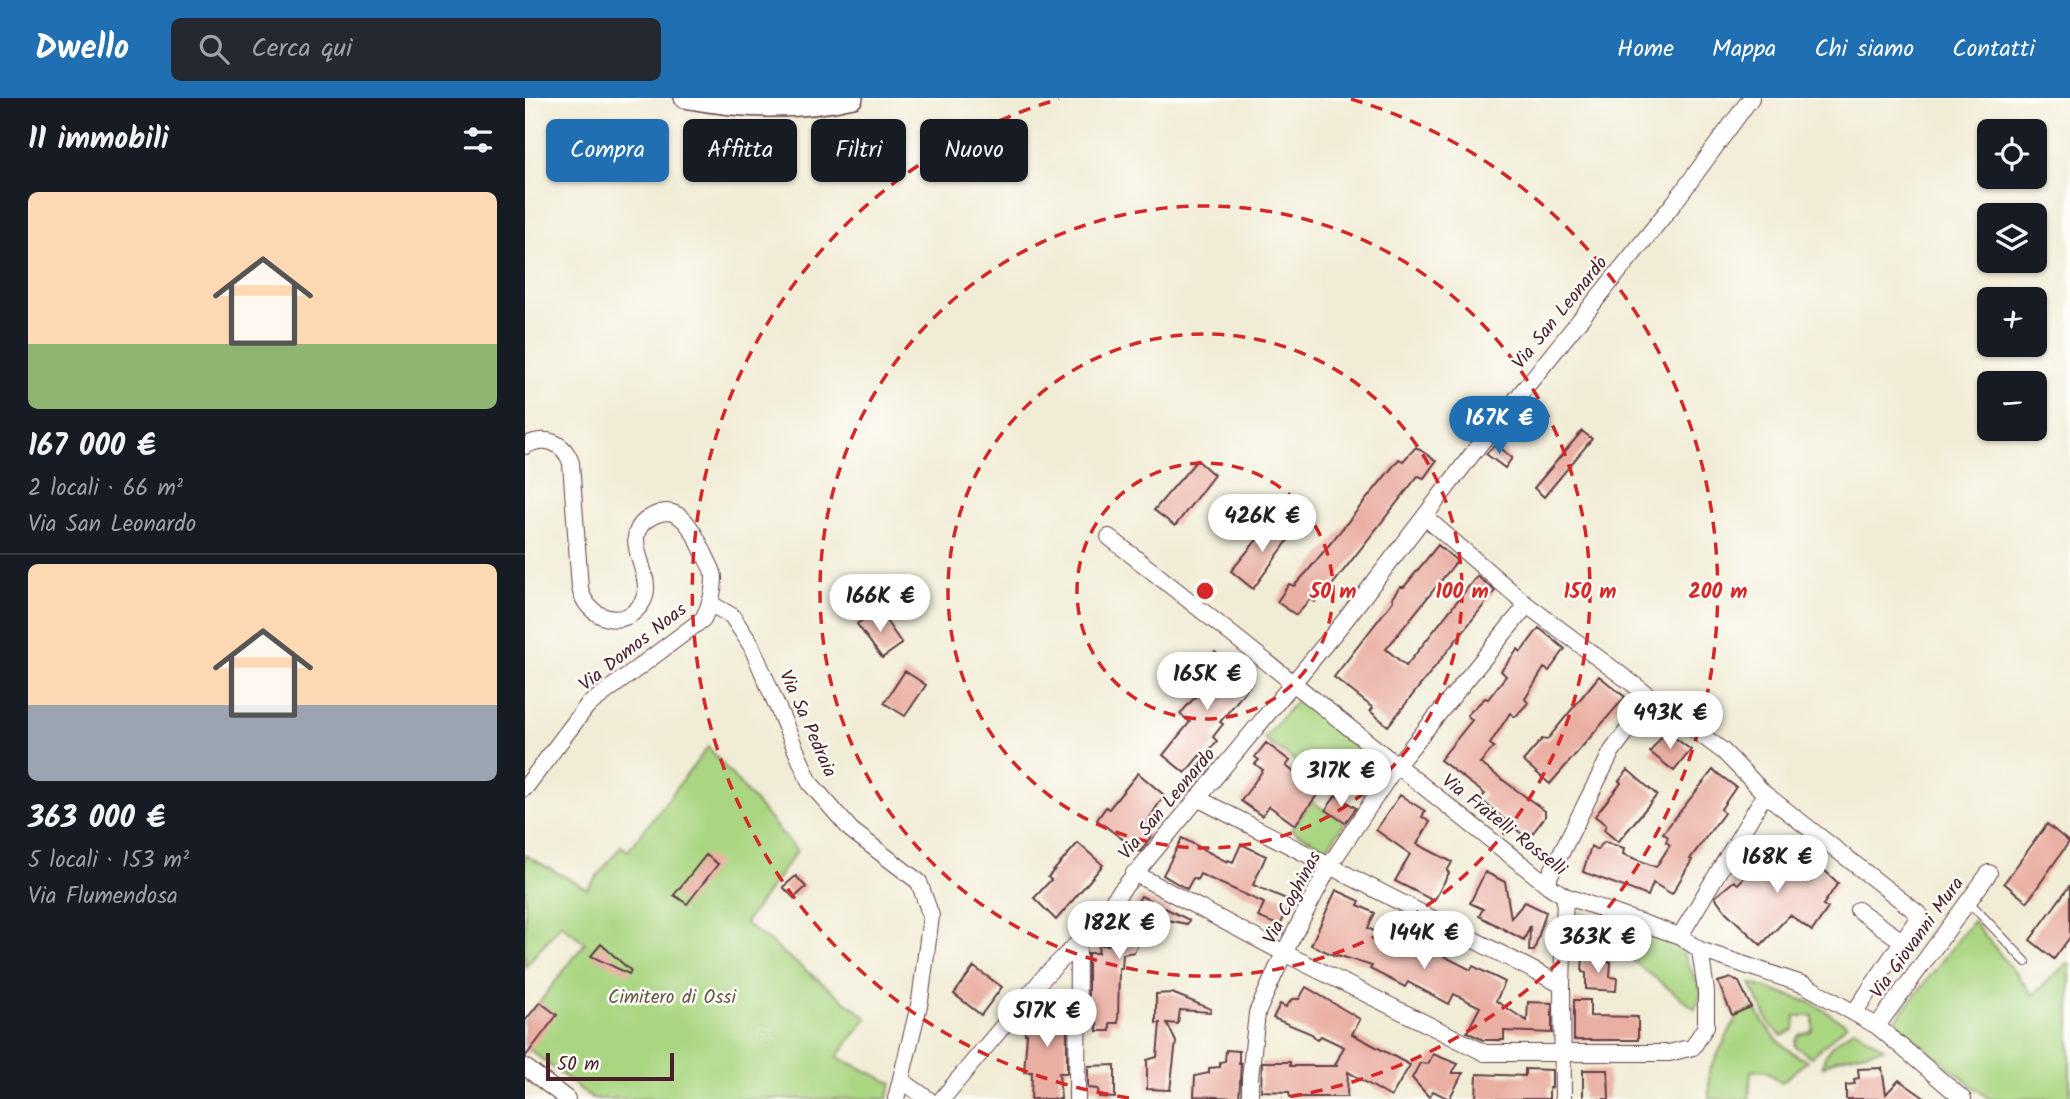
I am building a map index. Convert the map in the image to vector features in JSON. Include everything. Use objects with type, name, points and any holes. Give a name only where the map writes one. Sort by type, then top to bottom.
[{"type":"street","points":[[684,98],[761,107],[826,104],[853,98]]},
{"type":"street","name":"Via San Leonardo","points":[[942,1099],[1044,978],[1078,943],[1346,619],[1481,444],[1674,203],[1751,98]]},
{"type":"street","points":[[525,446],[534,441],[553,442],[568,455],[571,463],[580,588],[590,610],[611,619],[630,614],[638,608],[646,590],[646,580],[637,552],[637,534],[645,520],[666,512],[681,516],[691,527],[714,575],[711,604]]},
{"type":"street","points":[[1425,517],[1527,604],[1723,751],[1765,794],[1920,915],[1854,1013]]},
{"type":"street","name":"Via Fratelli Rosselli","points":[[1109,537],[1549,886],[1565,896],[1680,936],[1700,950],[1805,985],[1877,1026],[1963,1099]]},
{"type":"street","name":"Via Domos Noas","points":[[525,788],[587,706],[703,619],[711,604]]},
{"type":"street","name":"Via Sa Pedraia","points":[[711,604],[732,616],[751,645],[810,783],[851,830],[919,882],[931,916],[922,990],[896,1099]]},
{"type":"street","name":"Via Coghinas","points":[[1250,1099],[1257,1013],[1284,953],[1330,865],[1396,766],[1527,604]]},
{"type":"street","points":[[1549,886],[1549,877],[1612,751],[1651,699]]},
{"type":"street","points":[[1680,936],[1765,794]]},
{"type":"street","points":[[1196,798],[1562,985]]},
{"type":"street","points":[[1134,873],[1284,953],[1485,1053],[1669,1053],[1693,1047],[1706,1026],[1706,991],[1700,950]]},
{"type":"street","name":"Via Giovanni Mura","points":[[1877,1026],[1989,873]]},
{"type":"street","points":[[1563,1099],[1562,985],[1565,896]]},
{"type":"street","points":[[1858,910],[1902,941]]},
{"type":"street","points":[[1077,1099],[1078,943]]},
{"type":"street","points":[[525,1068],[567,1099]]},
{"type":"street","points":[[901,1080],[928,1099]]},
{"type":"lane","points":[[1968,901],[2026,962]]},
{"type":"green space","points":[[1299,697],[1383,766],[1363,795],[1309,754],[1301,765],[1264,739]]},
{"type":"green space","name":"Cimitero di Ossi","points":[[708,747],[797,851],[745,923],[867,1018],[837,1057],[892,1083],[887,1099],[593,1099],[525,1046],[525,1021],[585,943],[561,924],[525,967],[525,855],[587,889],[621,846],[628,851]]},
{"type":"green space","points":[[1312,802],[1345,822],[1327,848],[1291,830]]},
{"type":"green space","points":[[1580,913],[1680,947],[1702,993],[1695,1009],[1579,919],[1577,915]]},
{"type":"green space","points":[[1973,921],[2033,995],[2067,963],[2070,965],[2070,1099],[1989,1099],[1894,1022]]},
{"type":"green space","points":[[1750,983],[1812,1003],[1847,1025],[1811,1057],[1795,1046],[1800,1036],[1811,1032],[1813,1016],[1795,1016],[1794,1030],[1782,1036],[1770,1025]]},
{"type":"green space","points":[[1755,1008],[1777,1039],[1807,1061],[1781,1083],[1767,1071],[1751,1071],[1749,1099],[1709,1099],[1709,1071],[1738,1015]]},
{"type":"green space","points":[[1854,1029],[1884,1048],[1836,1059],[1823,1067],[1829,1049]]},
{"type":"building","points":[[1582,431],[1592,439],[1544,497],[1534,488]]},
{"type":"building","points":[[1496,444],[1512,458],[1505,468],[1486,454]]},
{"type":"building","points":[[1416,447],[1436,461],[1424,478],[1418,476],[1329,589],[1324,587],[1315,602],[1310,599],[1296,615],[1277,602],[1289,584],[1294,586],[1307,572],[1399,459],[1403,461]]},
{"type":"building","points":[[1197,460],[1214,475],[1175,526],[1154,510]]},
{"type":"building","points":[[1274,519],[1292,535],[1253,589],[1231,571]]},
{"type":"building","points":[[1438,545],[1457,561],[1386,649],[1406,666],[1477,576],[1495,591],[1388,726],[1370,711],[1373,708],[1334,677],[1393,601],[1392,598],[1400,587],[1404,587]]},
{"type":"building","points":[[878,609],[902,644],[882,658],[857,624]]},
{"type":"building","points":[[1539,628],[1565,649],[1549,671],[1544,668],[1525,699],[1528,703],[1515,717],[1510,713],[1490,744],[1494,747],[1480,763],[1545,811],[1545,817],[1528,839],[1480,799],[1485,794],[1440,760],[1472,720],[1467,715],[1485,698],[1488,699],[1506,676],[1501,671],[1518,649],[1521,652]]},
{"type":"building","points":[[1215,652],[1252,683],[1220,722],[1223,724],[1213,737],[1217,741],[1203,758],[1200,755],[1185,773],[1163,755],[1190,722],[1180,714],[1205,686],[1197,679]]},
{"type":"building","points":[[905,671],[926,685],[905,716],[884,703]]},
{"type":"building","points":[[1599,676],[1625,697],[1550,784],[1523,761],[1542,739],[1547,740]]},
{"type":"building","points":[[1666,731],[1691,750],[1674,771],[1650,752]]},
{"type":"building","points":[[1266,743],[1290,761],[1286,766],[1320,791],[1295,825],[1269,806],[1262,816],[1241,801],[1263,770],[1255,764],[1259,760],[1255,757]]},
{"type":"building","points":[[1628,770],[1657,795],[1618,842],[1604,830],[1606,825],[1595,816]]},
{"type":"building","points":[[1713,770],[1736,787],[1721,809],[1724,813],[1690,859],[1692,860],[1672,894],[1653,883],[1648,896],[1583,872],[1591,846],[1597,850],[1604,842],[1624,848],[1623,854],[1656,867],[1670,845],[1666,842],[1668,837],[1663,833]]},
{"type":"building","points":[[1138,773],[1164,795],[1143,829],[1152,835],[1140,852],[1097,820]]},
{"type":"building","points":[[1336,795],[1356,808],[1345,823],[1326,810]]},
{"type":"building","points":[[1400,795],[1425,811],[1422,817],[1430,822],[1417,844],[1452,862],[1434,901],[1395,881],[1410,854],[1376,830]]},
{"type":"building","points":[[2047,824],[2069,842],[2027,902],[2004,883]]},
{"type":"building","points":[[1182,838],[1227,862],[1233,862],[1241,844],[1266,856],[1253,885],[1291,901],[1280,926],[1258,917],[1264,903],[1200,874],[1197,880],[1193,878],[1187,889],[1163,875]]},
{"type":"building","points":[[1078,843],[1103,865],[1056,920],[1034,898],[1051,880],[1048,877]]},
{"type":"building","points":[[1783,844],[1788,849],[1793,844],[1802,854],[1793,863],[1812,881],[1823,869],[1838,883],[1823,905],[1828,908],[1812,931],[1790,915],[1761,945],[1726,912],[1715,897],[1734,881],[1738,884],[1761,860],[1764,863]]},
{"type":"building","points":[[706,855],[718,864],[687,904],[674,895]]},
{"type":"building","points":[[1485,872],[1505,882],[1511,918],[1525,902],[1546,912],[1534,951],[1529,951],[1530,926],[1524,940],[1479,916],[1483,909],[1470,903]]},
{"type":"building","points":[[796,876],[806,887],[794,898],[783,887]]},
{"type":"building","points":[[2070,885],[2070,937],[2054,959],[2030,940]]},
{"type":"building","points":[[1336,890],[1360,901],[1358,905],[1375,913],[1368,928],[1406,948],[1408,944],[1423,952],[1426,947],[1471,970],[1473,966],[1505,982],[1496,1001],[1527,1021],[1528,1002],[1552,1003],[1552,1033],[1504,1031],[1504,1040],[1483,1040],[1467,1032],[1480,1007],[1454,994],[1449,1004],[1408,982],[1405,987],[1370,969],[1372,966],[1336,956],[1311,945]]},
{"type":"building","points":[[1141,896],[1189,920],[1187,924],[1152,917],[1134,952],[1123,954],[1122,968],[1119,968],[1118,1023],[1110,1023],[1110,1031],[1097,1031],[1097,1022],[1088,1022],[1088,953],[1098,953],[1099,945],[1108,945],[1129,907],[1133,909]]},
{"type":"building","points":[[601,944],[631,971],[629,974],[591,956]]},
{"type":"building","points":[[1583,957],[1601,958],[1601,962],[1611,962],[1610,977],[1617,978],[1616,991],[1586,989],[1586,973],[1582,972]]},
{"type":"building","points":[[974,967],[1002,987],[981,1015],[954,994]]},
{"type":"building","points":[[1731,978],[1739,982],[1751,1007],[1732,1015],[1718,982]]},
{"type":"building","points":[[1306,987],[1360,1019],[1352,1034],[1410,1065],[1391,1097],[1348,1072],[1347,1097],[1290,1097],[1289,1092],[1261,1091],[1262,1062],[1290,1062],[1290,1066],[1338,1066],[1335,1065],[1344,1047],[1321,1036],[1317,1040],[1312,1034],[1273,1018],[1280,1004],[1286,1007],[1292,999],[1299,999]]},
{"type":"building","points":[[1172,993],[1211,1009],[1210,1012],[1180,1010],[1178,1024],[1167,1023],[1176,1042],[1170,1090],[1147,1089],[1147,1060],[1157,1057],[1160,1023],[1156,1023],[1156,994]]},
{"type":"building","points":[[1054,999],[1067,1000],[1067,1073],[1059,1073],[1061,1099],[1031,1099],[1032,1072],[1024,1072],[1027,1034],[1025,1022],[1040,1003],[1053,1002]]},
{"type":"building","points":[[1574,1000],[1590,1000],[1590,1016],[1638,1017],[1638,1040],[1574,1040]]},
{"type":"building","points":[[540,1002],[557,1015],[525,1057],[525,1021]]},
{"type":"building","points":[[1226,1050],[1239,1051],[1239,1098],[1194,1096],[1195,1076],[1209,1073],[1209,1068],[1220,1067],[1220,1062],[1225,1061]]},
{"type":"building","points":[[1433,1054],[1458,1064],[1452,1073],[1463,1073],[1449,1099],[1433,1091],[1429,1097],[1412,1078],[1420,1063],[1428,1064]]},
{"type":"building","points":[[1115,1065],[1115,1098],[1099,1097],[1098,1089],[1088,1088],[1088,1066]]},
{"type":"building","points":[[1882,1068],[1886,1094],[1899,1080],[1926,1099],[1846,1099],[1846,1085],[1855,1084],[1854,1079],[1859,1078],[1858,1069]]},
{"type":"building","points":[[1525,1069],[1552,1070],[1549,1099],[1476,1099],[1477,1074],[1525,1076]]},
{"type":"building","points":[[1583,1070],[1608,1070],[1609,1099],[1583,1099]]}]
